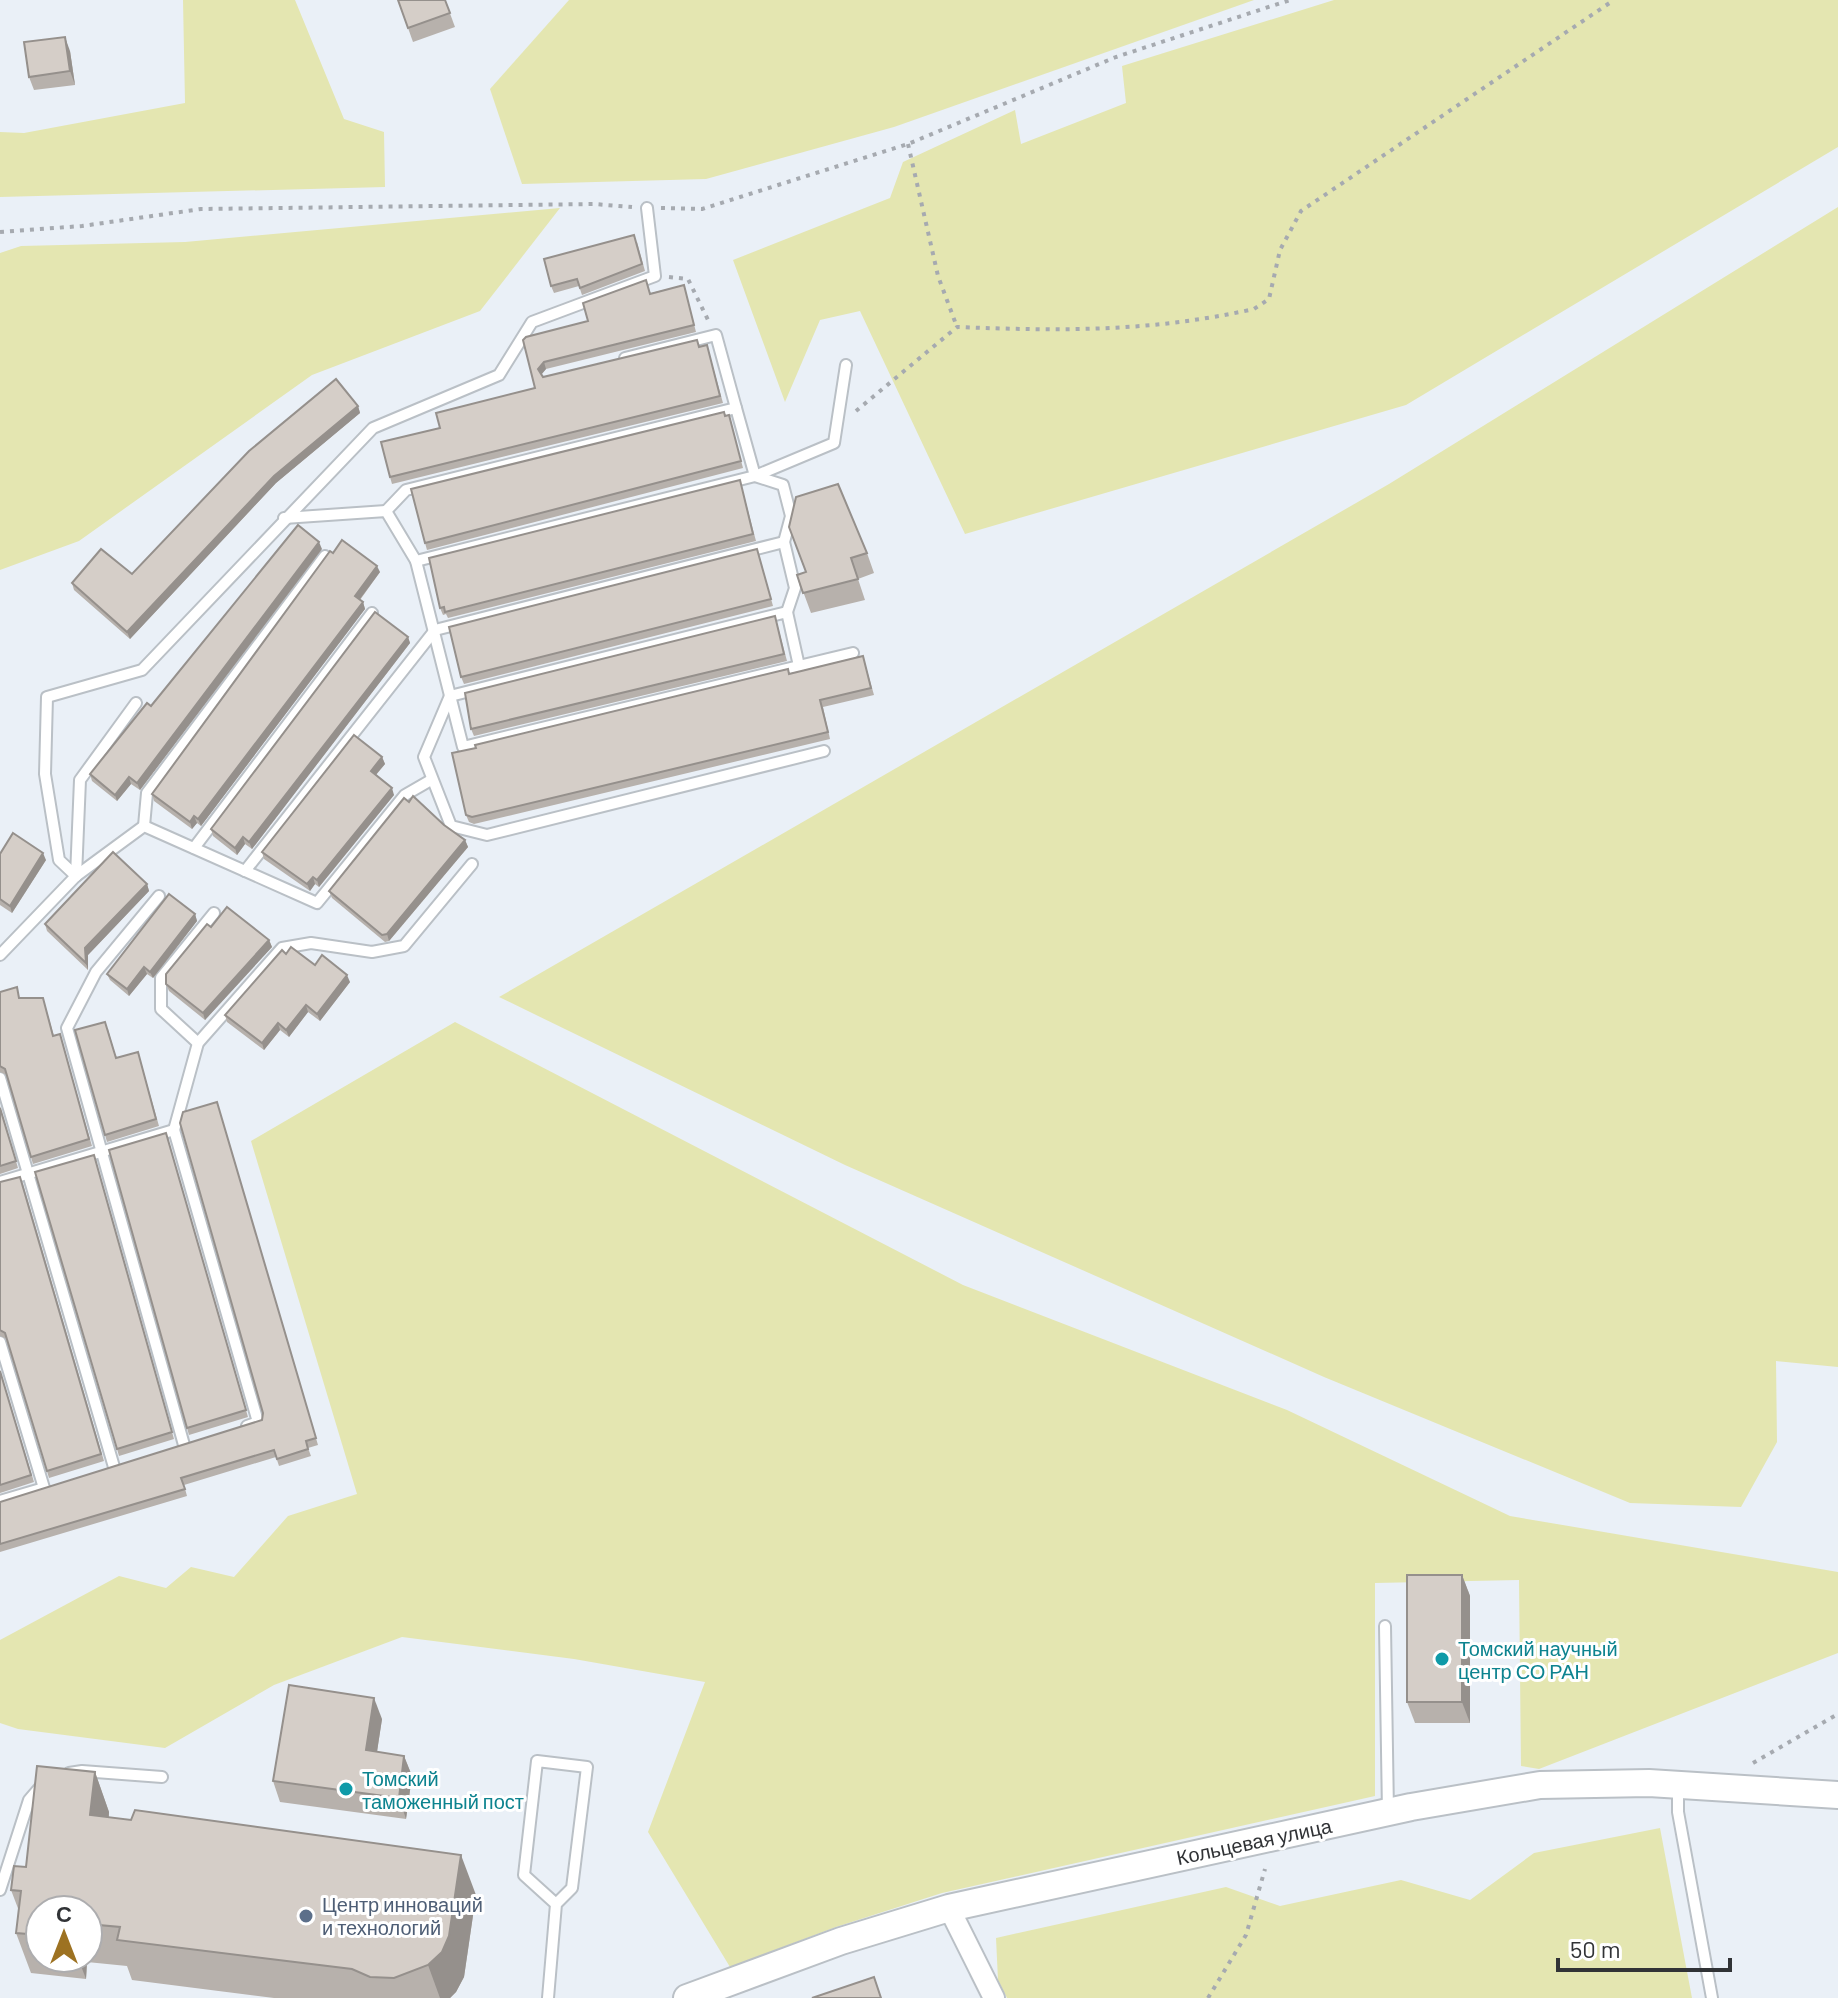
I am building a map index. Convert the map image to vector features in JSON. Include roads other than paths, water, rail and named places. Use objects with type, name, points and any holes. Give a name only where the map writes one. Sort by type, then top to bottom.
[{"type":"street","name":"Кольцевая улица","points":[[687,1998],[737,1986],[841,1941],[949,1908],[1388,1812],[1540,1785],[1678,1784],[1838,1795]]},
{"type":"street","points":[[949,1908],[994,1998]]},
{"type":"lane","points":[[76,876],[59,860],[45,774],[47,697],[142,670],[373,428],[499,375],[532,322],[655,276],[647,208]]},
{"type":"lane","points":[[609,362],[716,335],[755,476]]},
{"type":"lane","points":[[416,561],[755,476],[834,443],[846,365]]},
{"type":"lane","points":[[284,518],[386,511],[406,490],[736,408]]},
{"type":"lane","points":[[755,476],[783,485],[791,516],[784,542],[795,588],[787,612],[799,666]]},
{"type":"lane","points":[[386,511],[416,561],[463,747],[853,653]]},
{"type":"lane","points":[[245,871],[435,630],[784,542]]},
{"type":"lane","points":[[0,955],[76,876],[144,826],[147,793],[325,556]]},
{"type":"lane","points":[[450,696],[787,612]]},
{"type":"lane","points":[[194,848],[372,613]]},
{"type":"lane","points":[[450,696],[424,757],[451,826],[487,835],[824,751]]},
{"type":"lane","points":[[76,876],[80,780],[136,703]]},
{"type":"lane","points":[[144,826],[317,903],[405,795],[431,780]]},
{"type":"lane","points":[[229,1432],[258,1422],[174,1130],[198,1043],[282,948],[311,943],[372,952],[404,946],[472,864]]},
{"type":"lane","points":[[159,896],[96,972],[67,1028],[184,1445]]},
{"type":"lane","points":[[198,1043],[161,1009],[161,978],[214,913]]},
{"type":"lane","points":[[0,1078],[114,1467]]},
{"type":"lane","points":[[0,1182],[174,1130]]},
{"type":"lane","points":[[0,1342],[44,1488]]},
{"type":"lane","points":[[170,1450],[199,1441]]},
{"type":"lane","points":[[100,1471],[128,1462]]},
{"type":"lane","points":[[0,1501],[58,1484]]},
{"type":"lane","points":[[1385,1626],[1388,1812]]},
{"type":"lane","points":[[548,1998],[556,1904],[572,1888],[587,1767],[537,1761],[524,1875],[556,1904]]},
{"type":"lane","points":[[0,1890],[29,1800],[54,1777],[82,1771],[162,1777]]},
{"type":"lane","points":[[1678,1784],[1678,1812],[1712,1998]]},
{"type":"place","name":"Томский научный центр СО РАН","points":[[1442,1659]]},
{"type":"place","name":"Томский таможенный пост","points":[[346,1789]]},
{"type":"place","name":"Центр инноваций и технологий","points":[[306,1916]]}]
